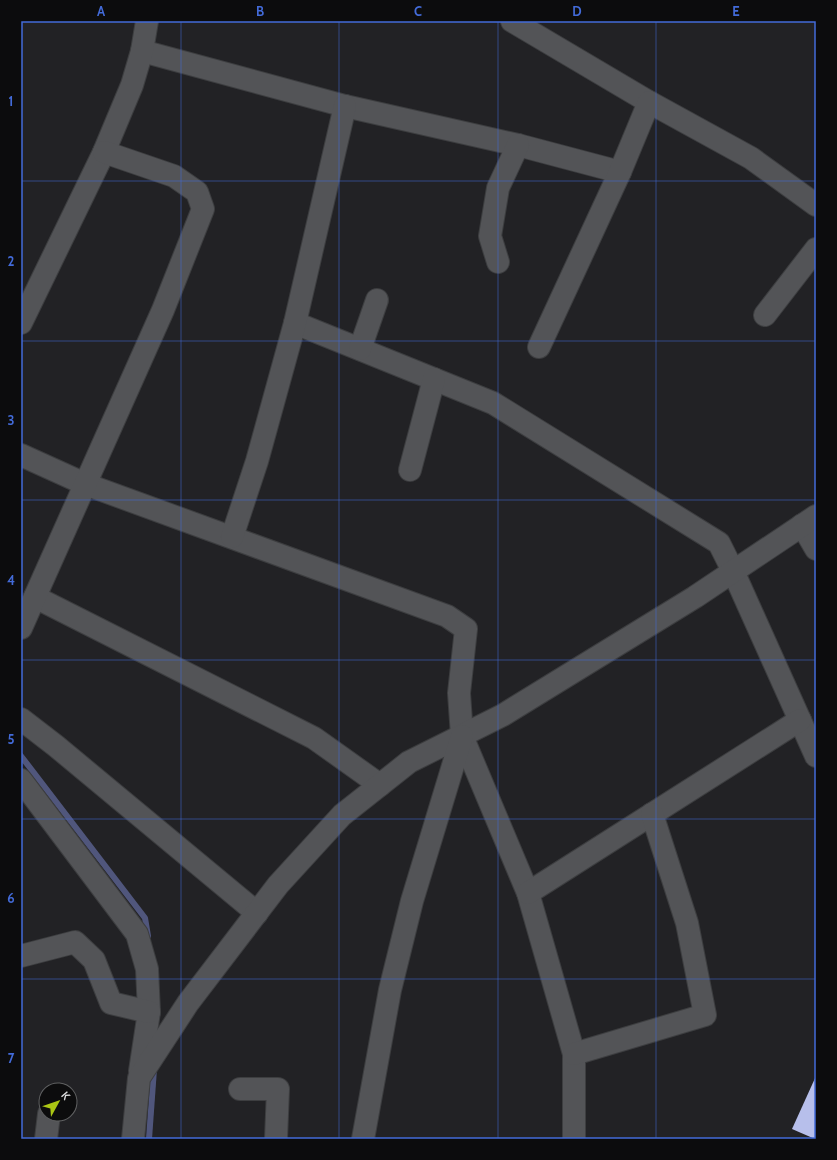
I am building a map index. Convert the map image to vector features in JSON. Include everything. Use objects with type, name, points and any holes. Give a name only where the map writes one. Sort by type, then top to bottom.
[{"type":"street","points":[[21,322],[104,152],[132,85],[142,50],[147,21]]},
{"type":"street","points":[[512,21],[649,102],[751,158],[816,205]]},
{"type":"street","points":[[142,50],[345,106],[518,144],[620,172]]},
{"type":"street","points":[[539,347],[620,172],[649,102]]},
{"type":"street","points":[[232,537],[257,461],[295,323],[345,106]]},
{"type":"street","points":[[498,262],[490,236],[498,188],[518,144]]},
{"type":"street","points":[[21,628],[163,310],[203,209],[197,192],[174,176],[104,152]]},
{"type":"street","points":[[765,315],[816,249]]},
{"type":"street","points":[[360,349],[377,300]]},
{"type":"street","points":[[295,323],[493,403],[718,543],[733,571],[816,756]]},
{"type":"street","points":[[410,470],[434,379]]},
{"type":"street","points":[[21,454],[85,484],[447,616],[466,629],[459,693],[462,736],[528,892],[574,1054],[574,1139]]},
{"type":"street","points":[[139,1078],[188,1003],[278,885],[342,815],[409,762],[503,715],[695,597],[809,520],[816,549]]},
{"type":"street","points":[[35,597],[314,738],[380,785]]},
{"type":"street","points":[[21,719],[62,751],[257,913]]},
{"type":"street","points":[[528,892],[800,720]]},
{"type":"street","points":[[363,1139],[392,982],[412,900],[462,736]]},
{"type":"street","points":[[21,780],[137,934],[147,969],[149,1012],[132,1139]]},
{"type":"street","points":[[574,1054],[705,1015],[687,923],[652,814]]},
{"type":"street","points":[[21,956],[75,942],[94,960],[111,1003],[149,1012]]},
{"type":"street","points":[[240,1089],[278,1089],[276,1139]]},
{"type":"street","points":[[46,1139],[48,1122]]},
{"type":"building","points":[[816,1076],[816,1139],[815,1139],[792,1129]]},
{"type":"waterway","points":[[21,756],[145,918],[148,936]]},
{"type":"waterway","points":[[149,1139],[154,1069]]}]
